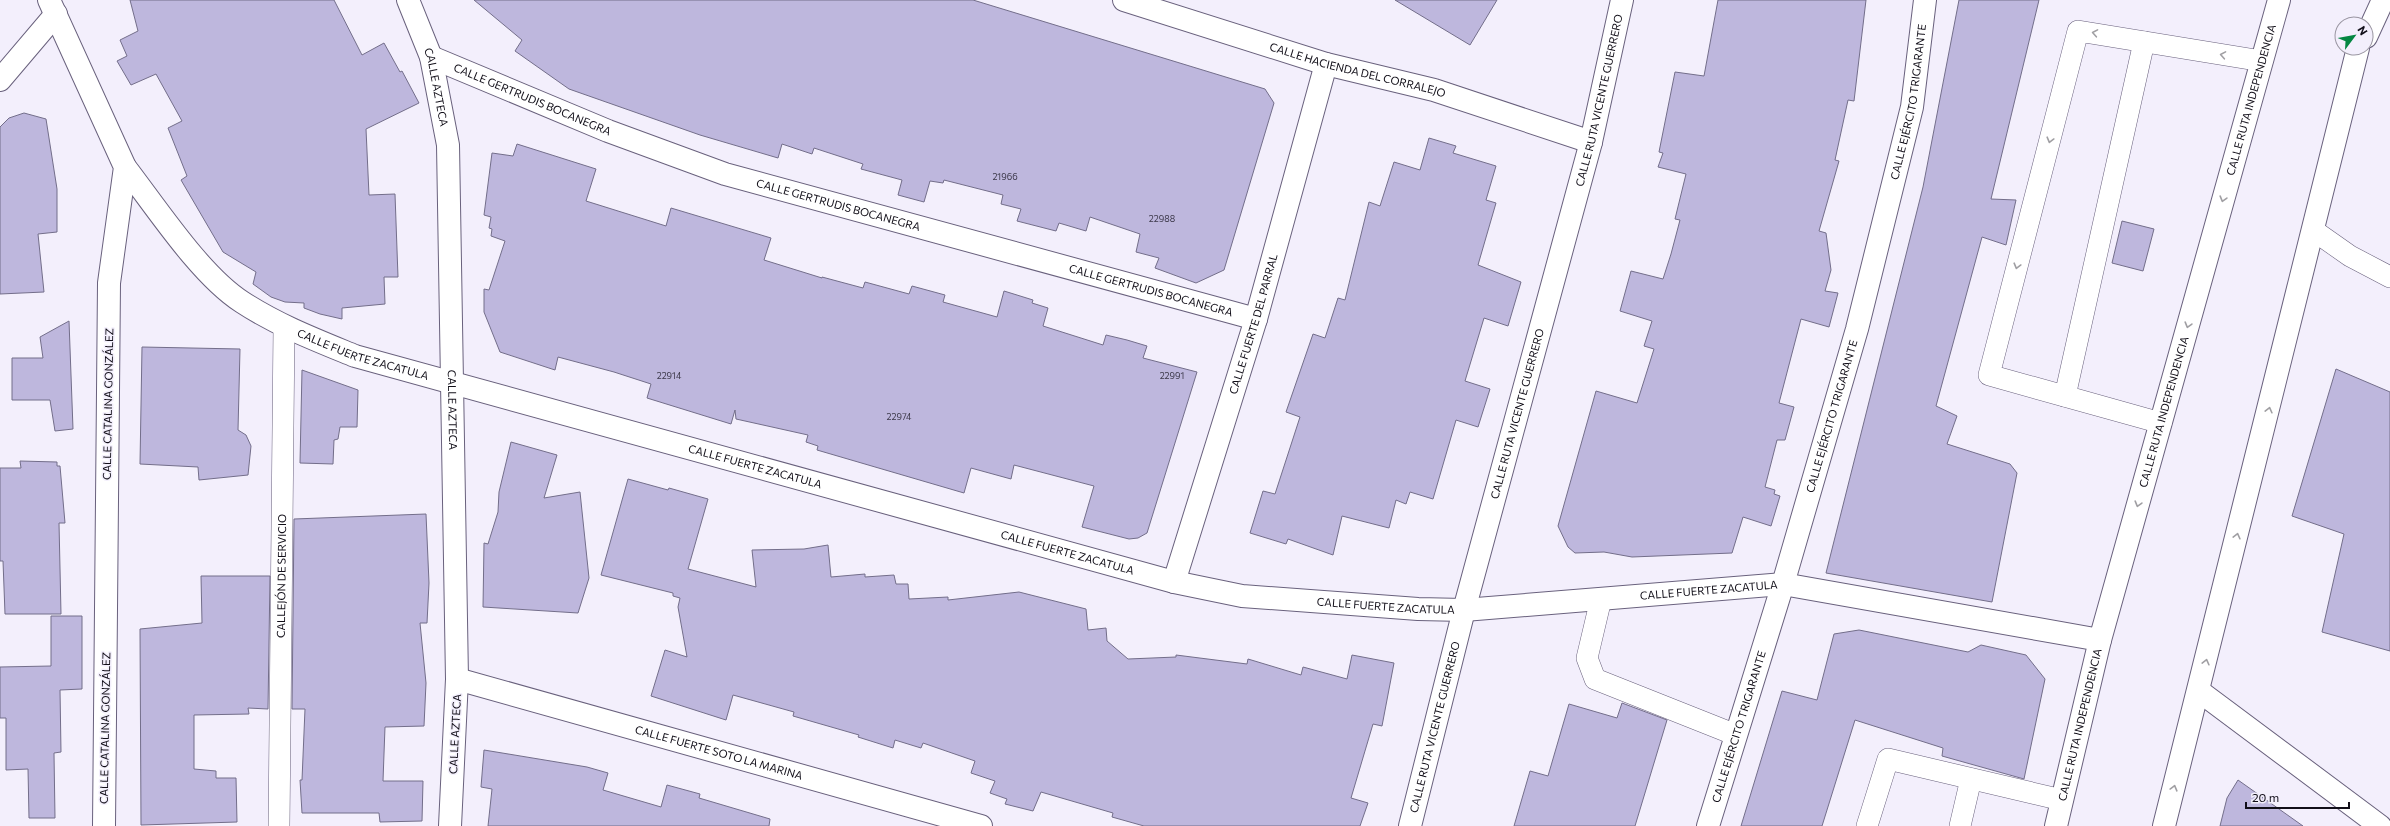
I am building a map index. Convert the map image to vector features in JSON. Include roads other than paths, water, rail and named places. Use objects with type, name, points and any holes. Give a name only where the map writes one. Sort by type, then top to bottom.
[{"type":"street","name":"CALLE AZTECA","points":[[408,0],[431,57],[448,145],[454,384],[457,679],[450,826]]},
{"type":"street","name":"CALLE HACIENDA DEL CORRALEJO","points":[[1124,0],[1326,64],[1434,90],[1590,142]]},
{"type":"street","name":"CALLE RUTA VICENTE GUERRERO","points":[[1410,826],[1464,610],[1590,142],[1622,0]]},
{"type":"street","name":"CALLE EJÉRCITO TRIGARANTE","points":[[1708,826],[1782,584],[1857,329],[1912,107],[1925,0]]},
{"type":"street","name":"CALLE RUTA INDEPENDENCIA","points":[[2056,826],[2100,640],[2279,0]]},
{"type":"street","points":[[2366,16],[2370,0]]},
{"type":"street","points":[[2374,20],[2383,0]]},
{"type":"street","points":[[0,80],[52,7]]},
{"type":"street","points":[[52,7],[125,167]]},
{"type":"street","points":[[2164,826],[2357,56]]},
{"type":"street","name":"CALLE GERTRUDIS BOCANEGRA","points":[[431,57],[608,131],[725,174],[1256,319]]},
{"type":"street","name":"CALLE FUERTE DEL PARRAL","points":[[1174,582],[1256,319],[1326,64]]},
{"type":"street","name":"CALLE FUERTE ZACATULA","points":[[125,167],[203,267],[241,302],[284,326],[355,356],[1174,582],[1242,596],[1418,609],[1464,610],[1782,584],[2100,640]]},
{"type":"street","name":"CALLE CATALINA GONZÁLEZ","points":[[104,826],[109,283],[125,167]]},
{"type":"street","name":"CALLE FUERTE SOTO LA MARINA","points":[[457,679],[981,826]]},
{"type":"street","points":[[2199,690],[2380,826]]},
{"type":"lane","points":[[2161,423],[1989,375],[2078,31],[2262,61]]},
{"type":"lane","points":[[2065,396],[2144,42]]},
{"type":"lane","points":[[2313,230],[2350,256],[2390,277]]},
{"type":"lane","name":"CALLEJÓN DE SERVICIO","points":[[279,826],[284,326]]},
{"type":"lane","points":[[1601,599],[1587,658],[1595,678],[1736,734]]},
{"type":"lane","points":[[1867,826],[1888,758],[2062,800]]},
{"type":"lane","points":[[1960,826],[1971,778]]}]
